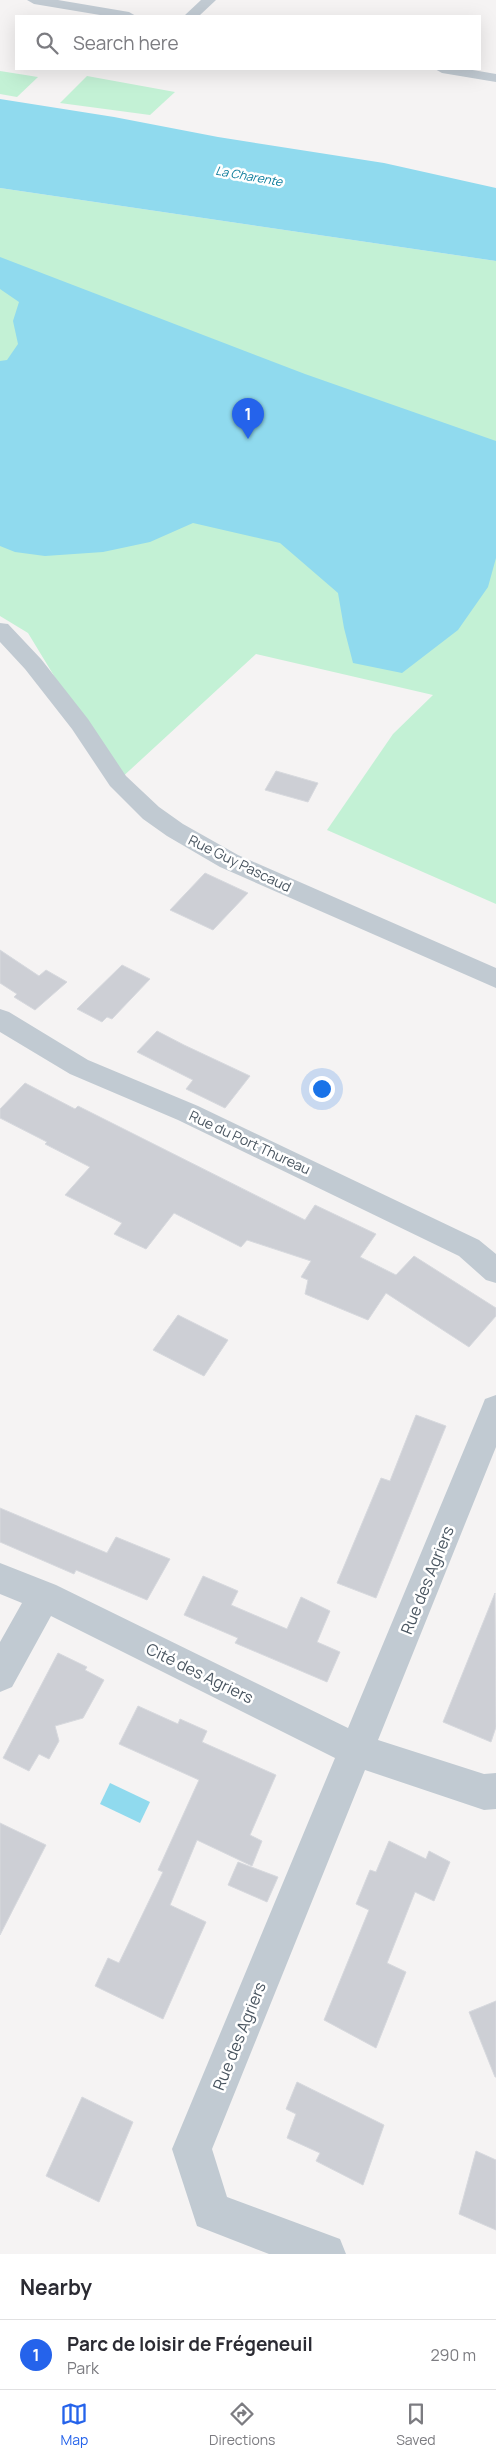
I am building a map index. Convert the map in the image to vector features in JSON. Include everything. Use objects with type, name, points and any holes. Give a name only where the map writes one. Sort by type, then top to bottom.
[{"type":"street","points":[[34,0],[76,4],[125,15]]},
{"type":"street","points":[[192,15],[209,0]]},
{"type":"street","points":[[448,70],[496,78]]},
{"type":"street","name":"Rue Guy Pascaud","points":[[0,629],[33,664],[80,724],[118,781],[151,813],[175,830],[229,861],[496,979]]},
{"type":"street","name":"Rue du Port Thureau","points":[[0,1019],[79,1067],[188,1113],[469,1248],[496,1271]]},
{"type":"street","name":"Rue des Agriers","points":[[324,2254],[211,2212],[192,2149],[496,1409]]},
{"type":"street","name":"Cité des Agriers","points":[[0,1578],[44,1596],[356,1750]]},
{"type":"street","points":[[0,1675],[44,1596]]},
{"type":"street","points":[[356,1750],[484,1792],[496,1791]]},
{"type":"green space","points":[[0,71],[38,77],[17,97],[0,94]]},
{"type":"green space","points":[[87,76],[175,92],[150,115],[60,103]]},
{"type":"green space","points":[[0,188],[496,261],[496,904],[327,830],[393,734],[433,695],[256,654],[118,781],[28,633],[0,616]]},
{"type":"water","name":"La Charente","points":[[0,99],[114,117],[218,137],[384,163],[496,188],[496,261],[0,188]]},
{"type":"water","points":[[0,257],[305,374],[496,441],[496,558],[488,587],[458,630],[402,673],[353,663],[338,593],[280,543],[193,523],[150,542],[103,552],[45,556],[15,552],[0,546],[0,361],[7,360],[18,344],[13,321],[19,302],[0,289]]},
{"type":"water","points":[[110,1783],[150,1802],[140,1823],[100,1804]]},
{"type":"building","points":[[276,771],[318,783],[308,802],[265,790]]},
{"type":"building","points":[[205,873],[248,893],[213,930],[170,910]]},
{"type":"building","points":[[0,950],[39,976],[46,970],[67,982],[35,1010],[14,997],[17,994],[0,983]]},
{"type":"building","points":[[122,965],[150,979],[112,1019],[107,1017],[102,1022],[77,1009]]},
{"type":"building","points":[[157,1031],[250,1076],[225,1108],[186,1089],[193,1080],[137,1052]]},
{"type":"building","points":[[25,1083],[75,1109],[78,1106],[305,1220],[315,1205],[376,1234],[360,1257],[396,1275],[414,1256],[496,1308],[496,1316],[469,1347],[386,1293],[368,1320],[305,1294],[308,1280],[301,1277],[311,1261],[247,1240],[241,1247],[174,1213],[146,1249],[114,1234],[122,1223],[65,1195],[90,1167],[0,1118],[0,1109]]},
{"type":"building","points":[[178,1315],[228,1340],[204,1376],[153,1350]]},
{"type":"building","points":[[416,1415],[446,1426],[376,1598],[337,1583],[381,1478],[390,1481]]},
{"type":"building","points":[[0,1508],[107,1553],[116,1537],[170,1559],[147,1600],[76,1570],[74,1574],[0,1542]]},
{"type":"building","points":[[203,1576],[238,1591],[231,1605],[287,1629],[301,1597],[330,1611],[317,1642],[340,1652],[327,1682],[235,1643],[238,1638],[184,1615]]},
{"type":"building","points":[[495,1593],[496,1727],[491,1742],[443,1722]]},
{"type":"building","points":[[58,1653],[87,1667],[85,1670],[104,1680],[83,1718],[55,1726],[59,1741],[49,1759],[39,1754],[29,1771],[3,1758]]},
{"type":"building","points":[[138,1706],[178,1724],[180,1719],[207,1731],[202,1742],[276,1775],[250,1835],[262,1841],[252,1866],[197,1840],[170,1905],[206,1922],[163,2019],[95,1986],[108,1958],[119,1963],[163,1872],[158,1870],[199,1780],[119,1744]]},
{"type":"building","points":[[0,1823],[46,1845],[0,1935]]},
{"type":"building","points":[[389,1841],[426,1859],[429,1851],[450,1862],[434,1901],[415,1892],[387,1963],[406,1972],[376,2048],[324,2020],[369,1910],[356,1904],[370,1870],[376,1872]]},
{"type":"building","points":[[238,1862],[278,1877],[267,1902],[228,1885]]},
{"type":"building","points":[[496,2001],[496,2077],[495,2077],[469,2012]]},
{"type":"building","points":[[297,2082],[384,2125],[363,2185],[316,2161],[320,2153],[287,2138],[296,2114],[286,2109]]},
{"type":"building","points":[[82,2097],[133,2122],[99,2202],[46,2176]]},
{"type":"building","points":[[476,2151],[496,2160],[496,2230],[459,2214]]},
{"type":"place","name":"Parc de loisir de Frégeneuil","points":[[248,439]]}]
